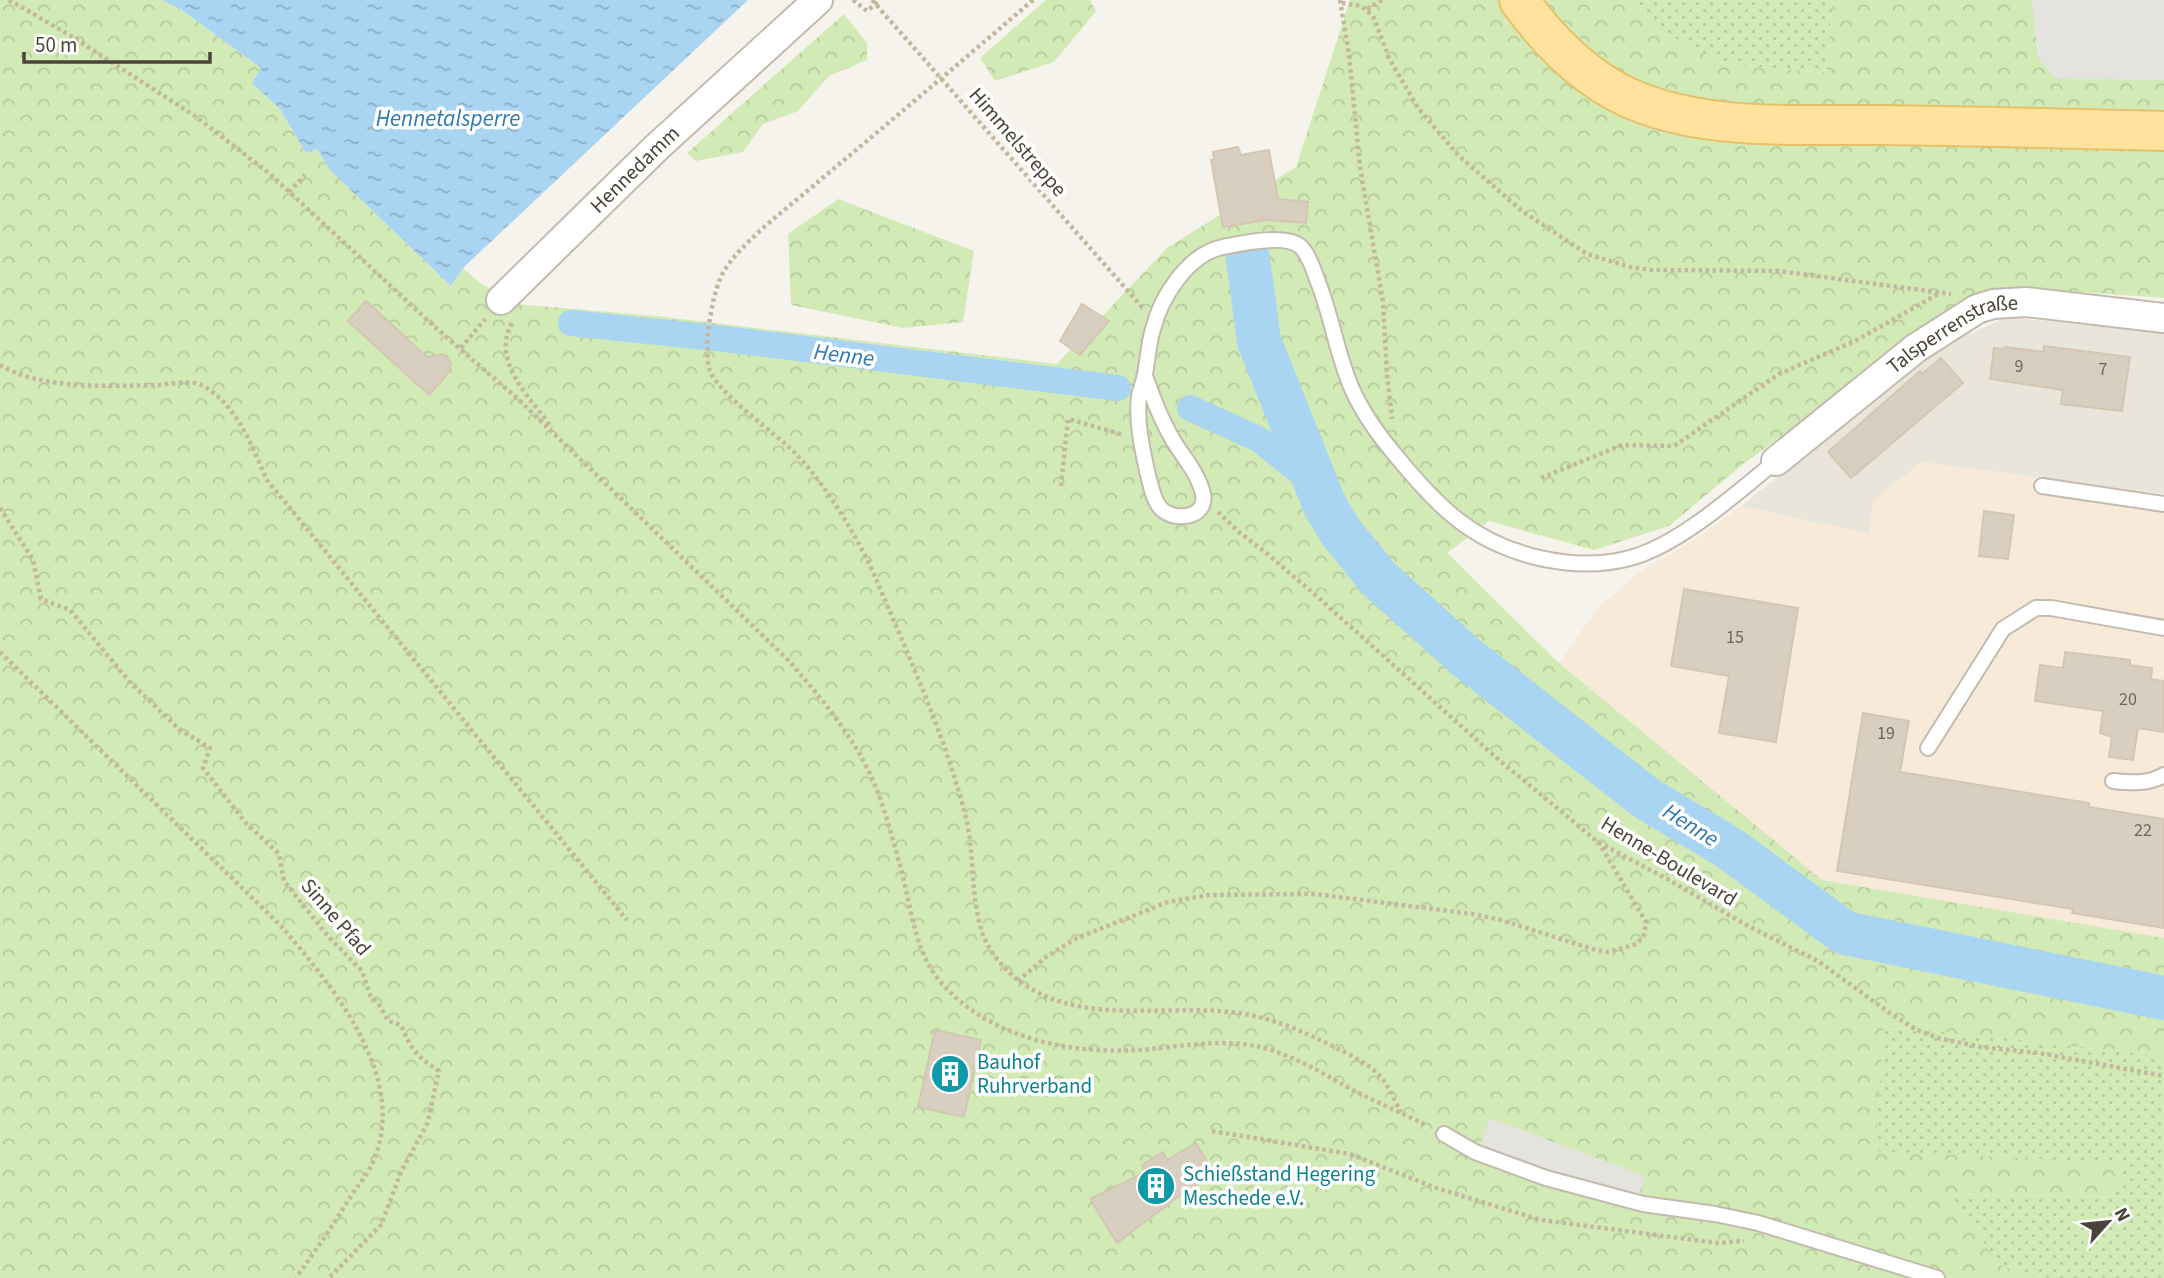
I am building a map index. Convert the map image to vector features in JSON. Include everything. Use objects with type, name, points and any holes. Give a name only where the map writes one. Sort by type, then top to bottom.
[{"type":"main road","points":[[1519,0],[1551,41],[1590,75],[1642,104],[1680,115],[1749,123],[2164,131]]},
{"type":"street","name":"Hennedamm","points":[[509,308],[657,147],[818,0]]},
{"type":"street","name":"Talsperrenstraße","points":[[1776,461],[1916,348],[1959,318],[1993,304],[2026,302],[2164,318]]},
{"type":"lane","points":[[1145,376],[1168,430],[1196,475],[1204,499],[1190,516],[1175,517],[1164,513],[1158,506],[1151,487],[1140,429],[1139,396],[1152,332],[1166,295],[1192,264],[1208,252],[1220,247],[1276,240],[1296,243],[1308,256],[1322,290],[1351,387],[1385,443],[1447,510],[1485,537],[1532,555],[1564,562],[1584,563],[1630,558],[1655,548],[1700,519],[1776,461]]},
{"type":"lane","points":[[2042,486],[2164,503]]},
{"type":"lane","points":[[1928,748],[2003,629],[2036,608],[2051,608],[2164,628]]},
{"type":"lane","points":[[2113,781],[2131,783],[2159,779],[2164,775]]},
{"type":"lane","points":[[1444,1134],[1475,1152],[1546,1178],[1643,1205],[1715,1214],[1758,1223],[1937,1278]]},
{"type":"path","points":[[9,0],[60,29],[195,116],[289,192],[558,438],[790,662],[830,708],[853,741],[878,792],[901,869],[918,944],[927,964],[944,986],[972,1010],[1015,1034],[1058,1045],[1136,1050],[1230,1042],[1262,1048],[1294,1059],[1444,1134]]},
{"type":"path","points":[[853,0],[867,11],[880,0]]},
{"type":"path","name":"Himmelstreppe","points":[[872,0],[1141,305]]},
{"type":"path","points":[[1033,0],[736,256],[720,277],[710,321],[710,371],[720,388],[797,455],[835,506],[864,552],[912,662],[951,767],[967,822],[977,910],[983,935],[994,955],[1018,981],[1051,1000],[1098,1010],[1224,1012],[1276,1020],[1370,1067],[1382,1078],[1401,1112]]},
{"type":"path","points":[[1367,9],[1382,0]]},
{"type":"path","points":[[1385,443],[1393,426],[1383,302],[1360,167],[1341,1],[1361,6],[1373,16],[1390,60],[1418,108],[1459,156],[1522,211],[1587,254],[1630,267],[1652,270],[1779,271],[1941,292],[1993,304]]},
{"type":"path","points":[[289,192],[305,175]]},
{"type":"path","points":[[1541,478],[1622,444],[1674,446],[1779,374],[1855,341],[1941,292]]},
{"type":"path","points":[[461,348],[509,308]]},
{"type":"path","points":[[509,308],[505,341],[507,362],[519,384],[558,438]]},
{"type":"path","points":[[0,365],[16,374],[101,386],[199,383],[216,397],[232,412],[267,480],[627,919]]},
{"type":"path","points":[[1061,486],[1068,419],[1121,435],[1121,427],[1140,429]]},
{"type":"path","name":"Henne-Boulevard","points":[[1204,499],[1490,751],[1598,842],[1748,926],[1818,961],[1917,1030],[1938,1038],[2164,1076]]},
{"type":"path","name":"Sinne Pfad","points":[[0,508],[33,560],[41,600],[70,610],[128,681],[178,729],[210,748],[203,768],[246,822],[279,854],[284,881],[327,935],[362,971],[370,995],[388,1021],[401,1024],[411,1049],[439,1071],[427,1124],[401,1172],[382,1225],[329,1278]]},
{"type":"path","points":[[0,652],[280,925],[316,966],[349,1015],[363,1042],[379,1081],[384,1111],[383,1133],[373,1163],[296,1278]]},
{"type":"path","points":[[1018,981],[1047,956],[1077,938],[1168,902],[1209,895],[1315,894],[1399,904],[1501,920],[1596,950],[1620,950],[1640,941],[1646,929],[1646,922],[1598,842]]},
{"type":"path","points":[[1212,1131],[1350,1154],[1436,1188],[1541,1220],[1718,1243]]},
{"type":"shaded area","points":[[2032,0],[2164,0],[2164,80],[2056,78],[2038,57]]},
{"type":"shaded area","points":[[2008,317],[2164,333],[2164,494],[1921,462],[1869,534],[1741,506],[1944,345]]},
{"type":"shaded area","points":[[1921,462],[2036,477],[2042,497],[2055,495],[2164,509],[2164,938],[1822,880],[1559,663],[1598,608],[1639,572],[1696,539],[1741,506],[1869,534],[1873,500]]},
{"type":"shaded area","points":[[1490,1118],[1645,1176],[1636,1204],[1479,1147]]},
{"type":"green space","points":[[0,0],[162,0],[182,10],[261,68],[252,83],[280,109],[306,153],[317,149],[330,170],[451,286],[463,268],[480,283],[516,304],[656,316],[1057,364],[1167,248],[1296,167],[1350,0],[1634,0],[1657,29],[1723,64],[1826,73],[1833,0],[2032,0],[2038,57],[2056,78],[2164,80],[2164,298],[2011,287],[1959,305],[1742,465],[1669,526],[1594,550],[1489,521],[1447,553],[1559,663],[1822,880],[2164,938],[2164,1056],[1884,1025],[1875,1151],[2125,1163],[2114,1197],[1951,1194],[1998,1264],[2036,1278],[0,1278]]},
{"type":"green space","points":[[1046,0],[1090,0],[1096,11],[1054,62],[995,81],[980,58]]},
{"type":"green space","points":[[1634,0],[1833,0],[1826,73],[1723,64],[1657,29]]},
{"type":"green space","points":[[844,14],[867,43],[867,60],[829,76],[798,111],[763,124],[743,152],[696,161],[687,153]]},
{"type":"green space","points":[[838,199],[974,251],[963,322],[903,328],[791,305],[788,234]]},
{"type":"green space","points":[[1884,1024],[2164,1056],[2164,1278],[2036,1278],[1998,1264],[1950,1194],[2114,1197],[1874,1151]]},
{"type":"water","name":"Hennetalsperre","points":[[162,0],[748,0],[463,268],[451,286],[330,170],[317,149],[306,153],[280,109],[252,83],[261,68],[182,10]]},
{"type":"building","points":[[1238,147],[1241,155],[1269,150],[1278,199],[1308,202],[1306,223],[1266,220],[1223,227],[1211,160],[1214,160],[1213,152]]},
{"type":"building","points":[[366,301],[427,357],[440,354],[447,356],[451,364],[449,372],[429,395],[348,321]]},
{"type":"building","points":[[1082,304],[1109,321],[1080,355],[1060,341]]},
{"type":"building","points":[[2044,346],[2130,357],[2122,411],[2061,404],[2063,390],[1990,379],[1994,348],[2044,352]]},
{"type":"building","points":[[1941,358],[1963,383],[1851,478],[1828,452],[1920,371],[1922,374]]},
{"type":"building","points":[[1984,511],[2014,515],[2008,559],[1979,556]]},
{"type":"building","points":[[1684,589],[1798,608],[1776,742],[1719,733],[1729,676],[1671,666]]},
{"type":"building","points":[[2065,652],[2130,660],[2130,665],[2152,668],[2151,679],[2164,681],[2164,732],[2138,728],[2133,760],[2109,757],[2112,737],[2100,733],[2103,711],[2035,701],[2040,665],[2063,668]]},
{"type":"building","points":[[1863,713],[1909,721],[1900,772],[2089,803],[2089,807],[2164,819],[2164,928],[2072,913],[2073,909],[1837,871]]},
{"type":"building","name":"Bauhof Ruhrverband","points":[[935,1030],[981,1040],[964,1117],[918,1107]]},
{"type":"building","name":"Schießstand Hegering Meschede e.V.","points":[[1196,1143],[1214,1174],[1182,1194],[1117,1243],[1090,1199],[1146,1172],[1142,1165],[1163,1152],[1167,1160]]},
{"type":"waterway","name":"Henne","points":[[1248,259],[1259,341],[1325,506],[1340,531],[1378,578],[1467,658],[1646,798],[1729,848],[1845,933],[2164,998]]},
{"type":"waterway","name":"Henne","points":[[571,323],[717,338],[1118,388]]},
{"type":"waterway","name":"Henne","points":[[1190,408],[1260,440],[1315,484]]},
{"type":"place","name":"Bauhof Ruhrverband","points":[[950,1074]]},
{"type":"place","name":"Schießstand Hegering Meschede e.V.","points":[[1156,1186]]}]
